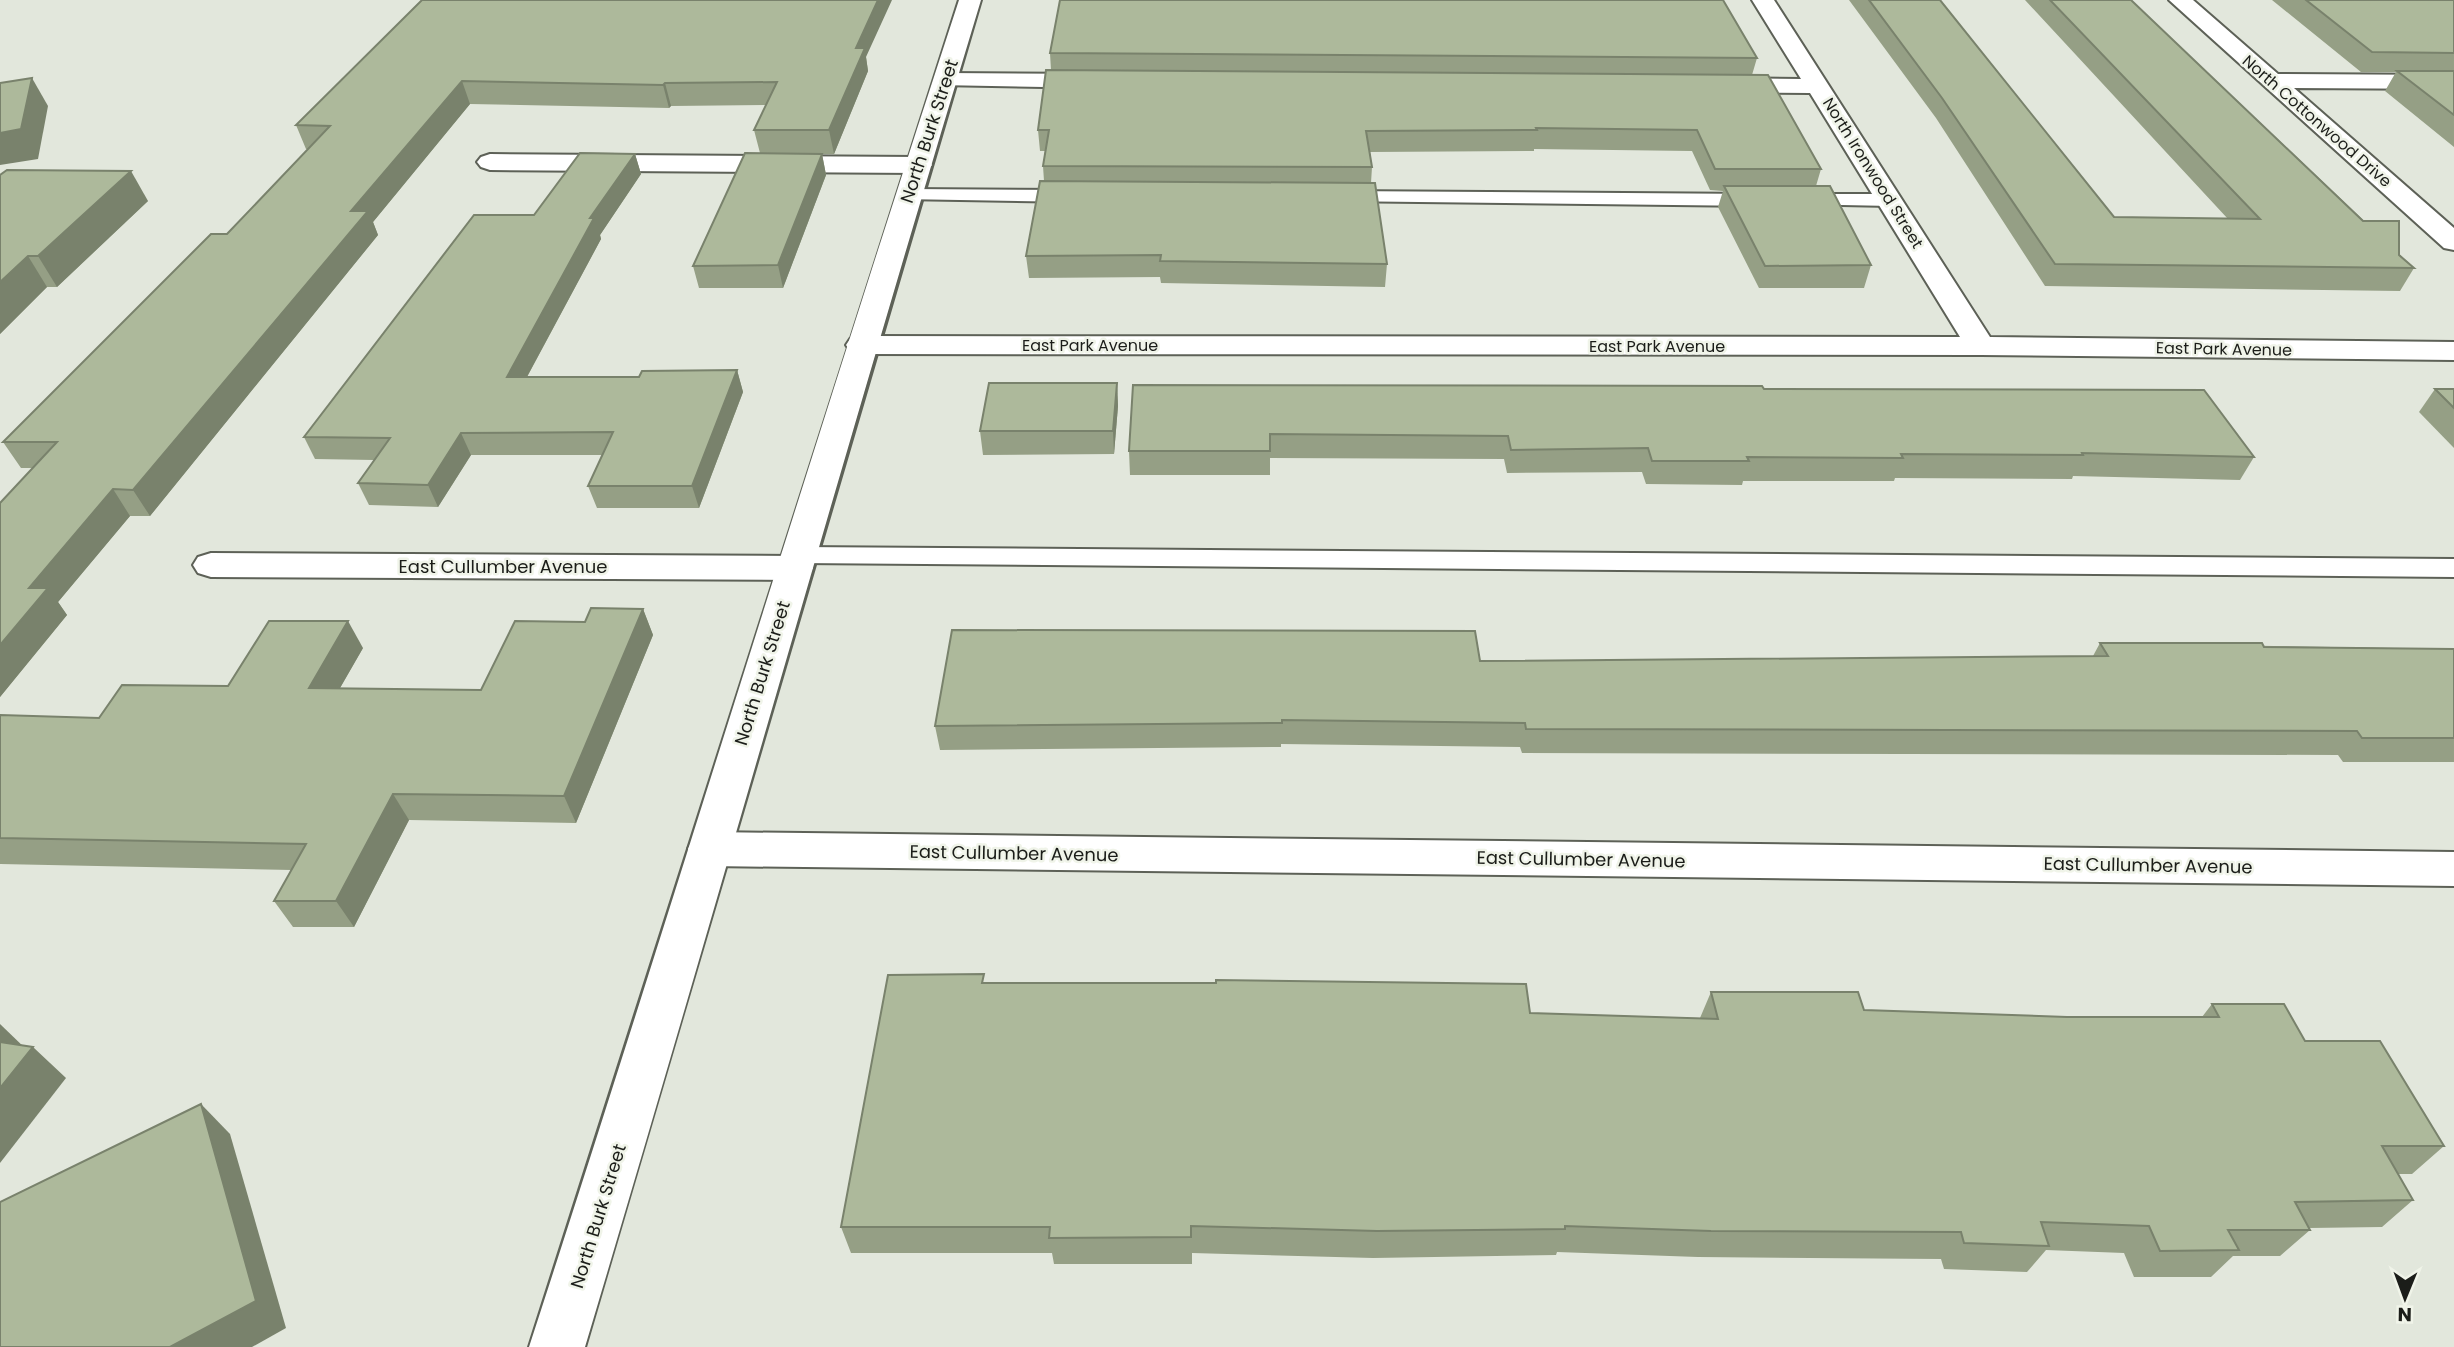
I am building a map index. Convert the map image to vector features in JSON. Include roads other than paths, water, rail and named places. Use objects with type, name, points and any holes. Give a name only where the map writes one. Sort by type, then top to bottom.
[{"type":"street","name":"North Burk Street","points":[[557,1347],[684,941],[709,849],[861,345],[970,0]]},
{"type":"street","name":"North Ironwood Street","points":[[1763,0],[1980,346]]},
{"type":"street","name":"North Cottonwood Drive","points":[[2180,0],[2454,242]]},
{"type":"street","points":[[946,80],[1126,81]]},
{"type":"street","points":[[2271,81],[2454,82]]},
{"type":"street","points":[[1693,85],[1818,86]]},
{"type":"street","points":[[490,162],[913,180]]},
{"type":"street","name":"East Park Avenue","points":[[861,345],[1980,346],[2454,351]]},
{"type":"street","name":"East Cullumber Avenue","points":[[211,565],[797,561]]},
{"type":"street","name":"East Cullumber Avenue","points":[[709,849],[2454,869]]},
{"type":"lane","points":[[913,180],[1102,196]]},
{"type":"lane","points":[[1323,197],[1891,201]]},
{"type":"lane","points":[[797,561],[2454,568]]}]
